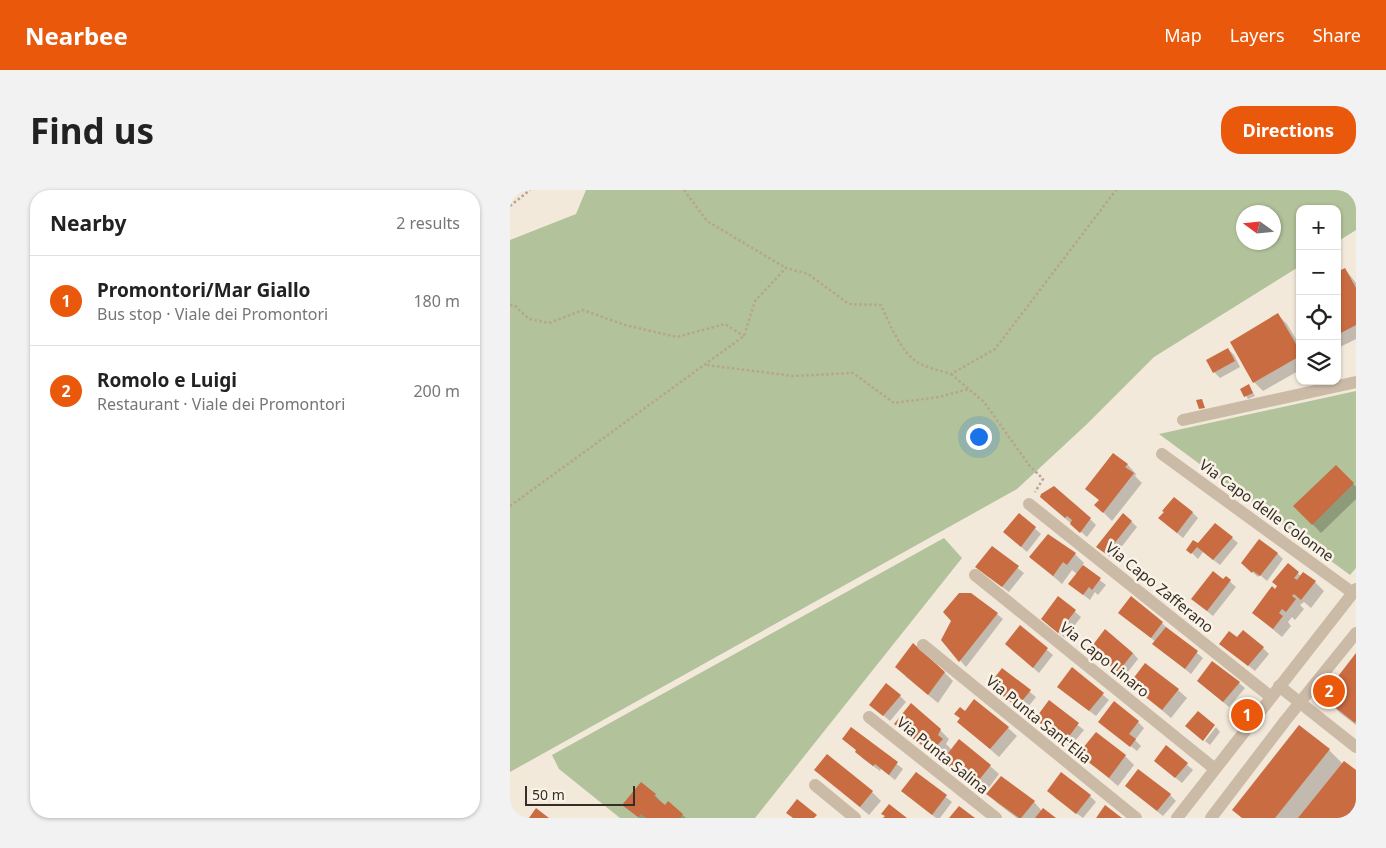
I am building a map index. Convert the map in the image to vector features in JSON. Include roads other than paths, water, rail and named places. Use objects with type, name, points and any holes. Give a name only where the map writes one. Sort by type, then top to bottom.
[{"type":"street","points":[[1183,420],[1356,382]]},
{"type":"street","name":"Via Capo delle Colonne","points":[[1162,454],[1354,591]]},
{"type":"street","name":"Via Capo Zafferano","points":[[1029,504],[1271,696]]},
{"type":"street","name":"Via Capo Linaro","points":[[975,575],[1216,769]]},
{"type":"street","points":[[1177,818],[1354,591]]},
{"type":"street","points":[[1211,818],[1300,702],[1356,633]]},
{"type":"street","name":"Via Punta Sant'Elia","points":[[923,645],[1136,818]]},
{"type":"street","points":[[1279,686],[1356,747]]},
{"type":"street","name":"Via Punta Salina","points":[[869,716],[996,818]]},
{"type":"street","points":[[815,785],[855,818]]},
{"type":"place","name":"Romolo e Luigi","points":[[1329,691]]},
{"type":"place","name":"Promontori/Mar Giallo","points":[[1247,715]]}]
